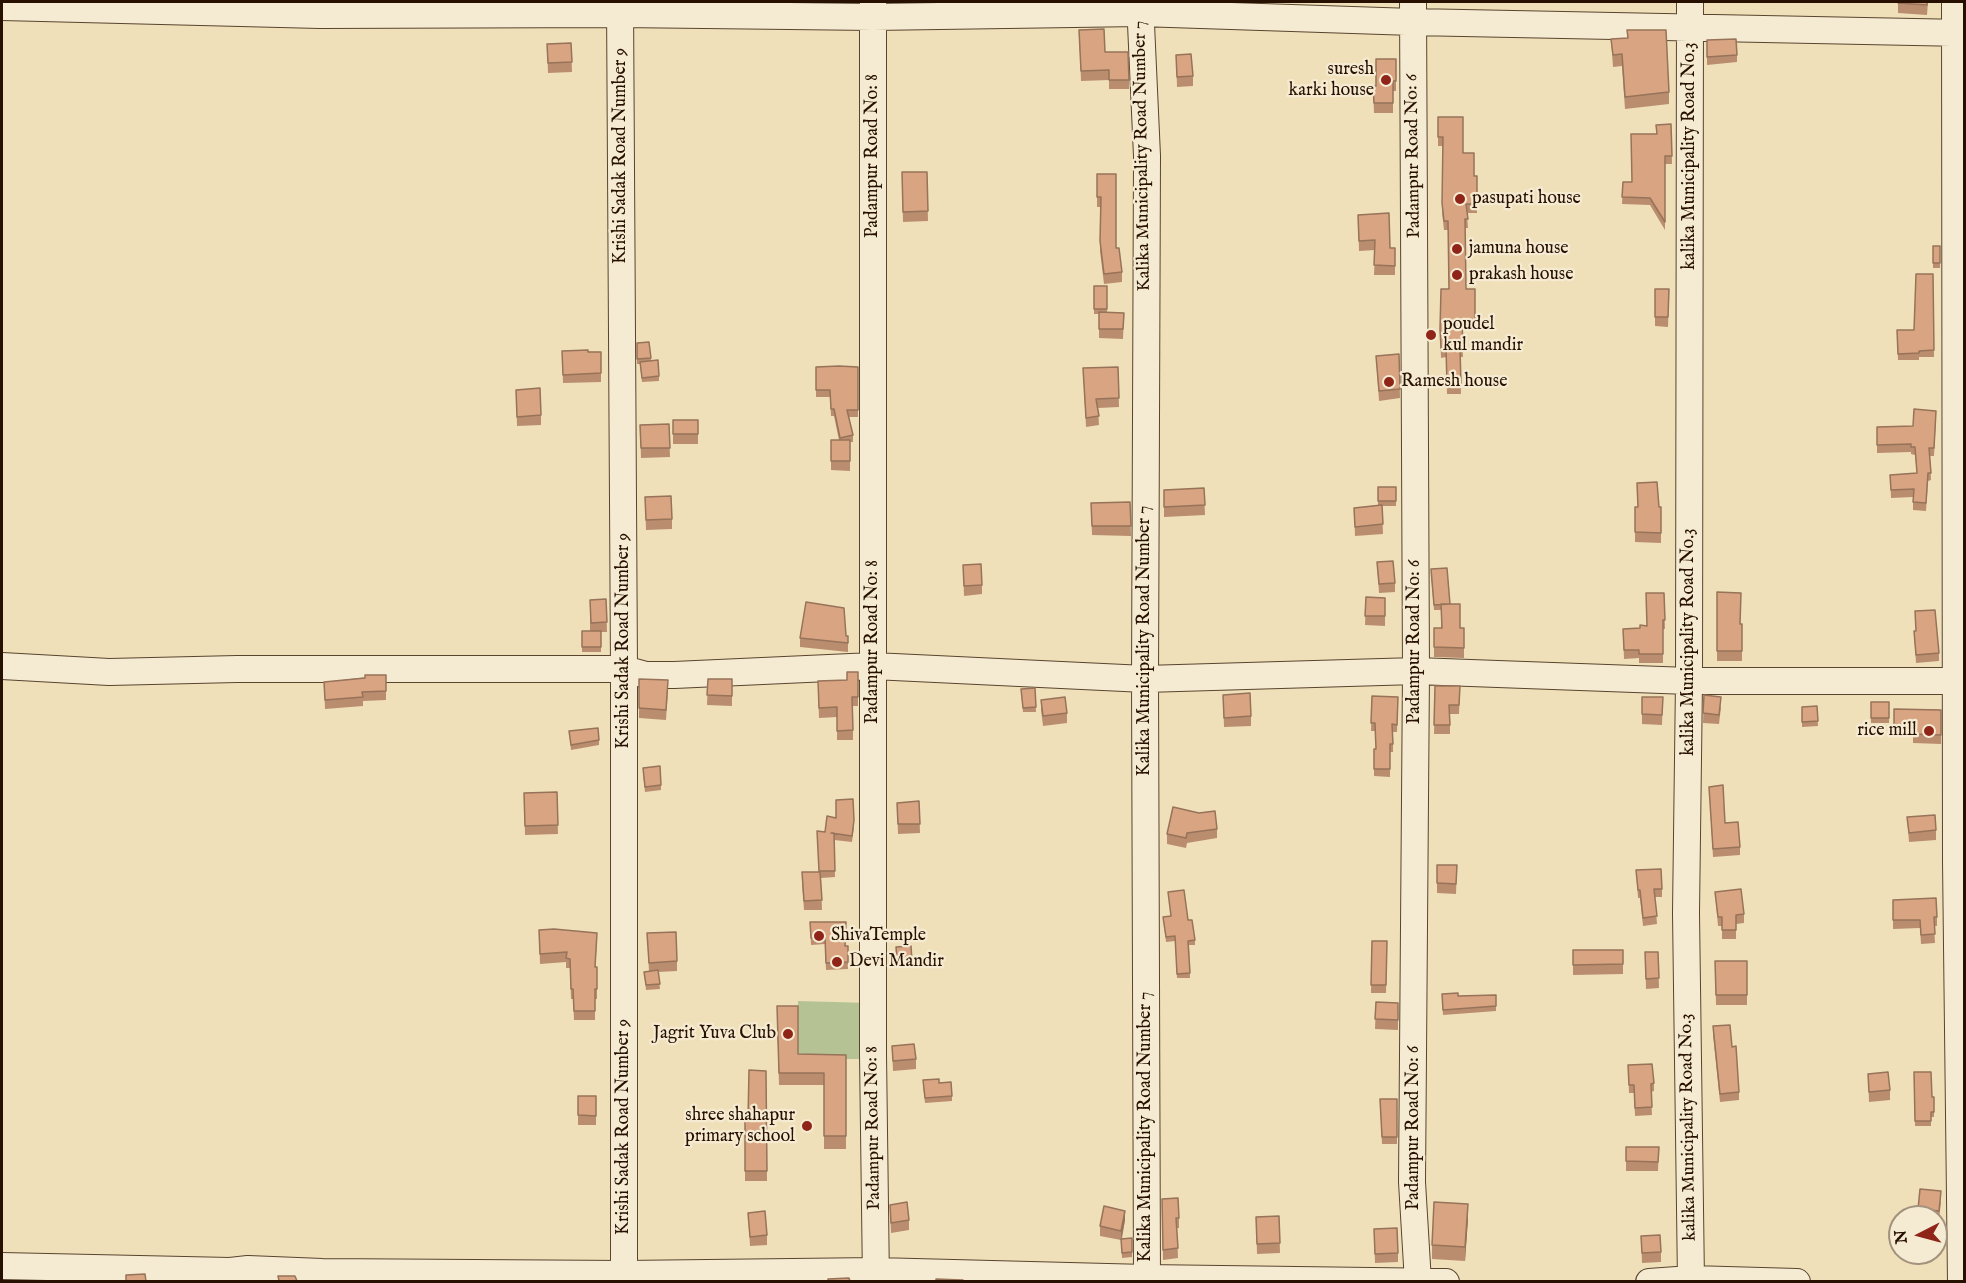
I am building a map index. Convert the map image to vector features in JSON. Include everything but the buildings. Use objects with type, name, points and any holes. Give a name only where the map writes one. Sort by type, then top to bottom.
[{"type":"street","points":[[1955,2],[1960,33],[1960,681],[1956,861],[1961,1281]]},
{"type":"street","points":[[2,7],[320,15],[620,8],[1140,7],[1690,14],[1960,33]]},
{"type":"street","name":"Kalika Municipality Road Number 7","points":[[1140,7],[1147,156],[1145,679],[1147,1280]]},
{"type":"street","name":"Krishi Sadak Road Number 9","points":[[620,8],[624,669],[624,1278]]},
{"type":"street","name":"Padampur Road No: 8","points":[[873,9],[873,1055],[876,1276]]},
{"type":"street","name":"Padampur Road No: 6","points":[[1413,12],[1416,671],[1412,1182],[1418,1281]]},
{"type":"street","name":"kalika Municipality Road No.3","points":[[1690,14],[1689,681],[1686,913],[1691,1280]]},
{"type":"street","points":[[2,666],[109,672],[237,669],[624,669],[646,675],[674,675],[873,666],[1145,679],[1416,671],[1689,681],[1960,681]]},
{"type":"street","points":[[2,1266],[624,1278],[876,1276],[1446,1281]]},
{"type":"street","points":[[1648,1281],[1797,1281]]},
{"type":"green space","points":[[798,1001],[871,1003],[871,1059],[798,1059]]},
{"type":"place","name":"suresh karki house","points":[[1386,80]]},
{"type":"place","name":"pasupati house","points":[[1460,199]]},
{"type":"place","name":"jamuna house","points":[[1457,249]]},
{"type":"place","name":"prakash house","points":[[1457,275]]},
{"type":"place","name":"poudel kul mandir","points":[[1431,335]]},
{"type":"place","name":"Ramesh house","points":[[1389,382]]},
{"type":"place","name":"rice mill","points":[[1929,731]]},
{"type":"place","name":"ShivaTemple","points":[[819,936]]},
{"type":"place","name":"Devi Mandir","points":[[837,962]]},
{"type":"place","name":"Jagrit Yuva Club","points":[[788,1034]]},
{"type":"place","name":"shree shahapur primary school","points":[[807,1126]]}]
